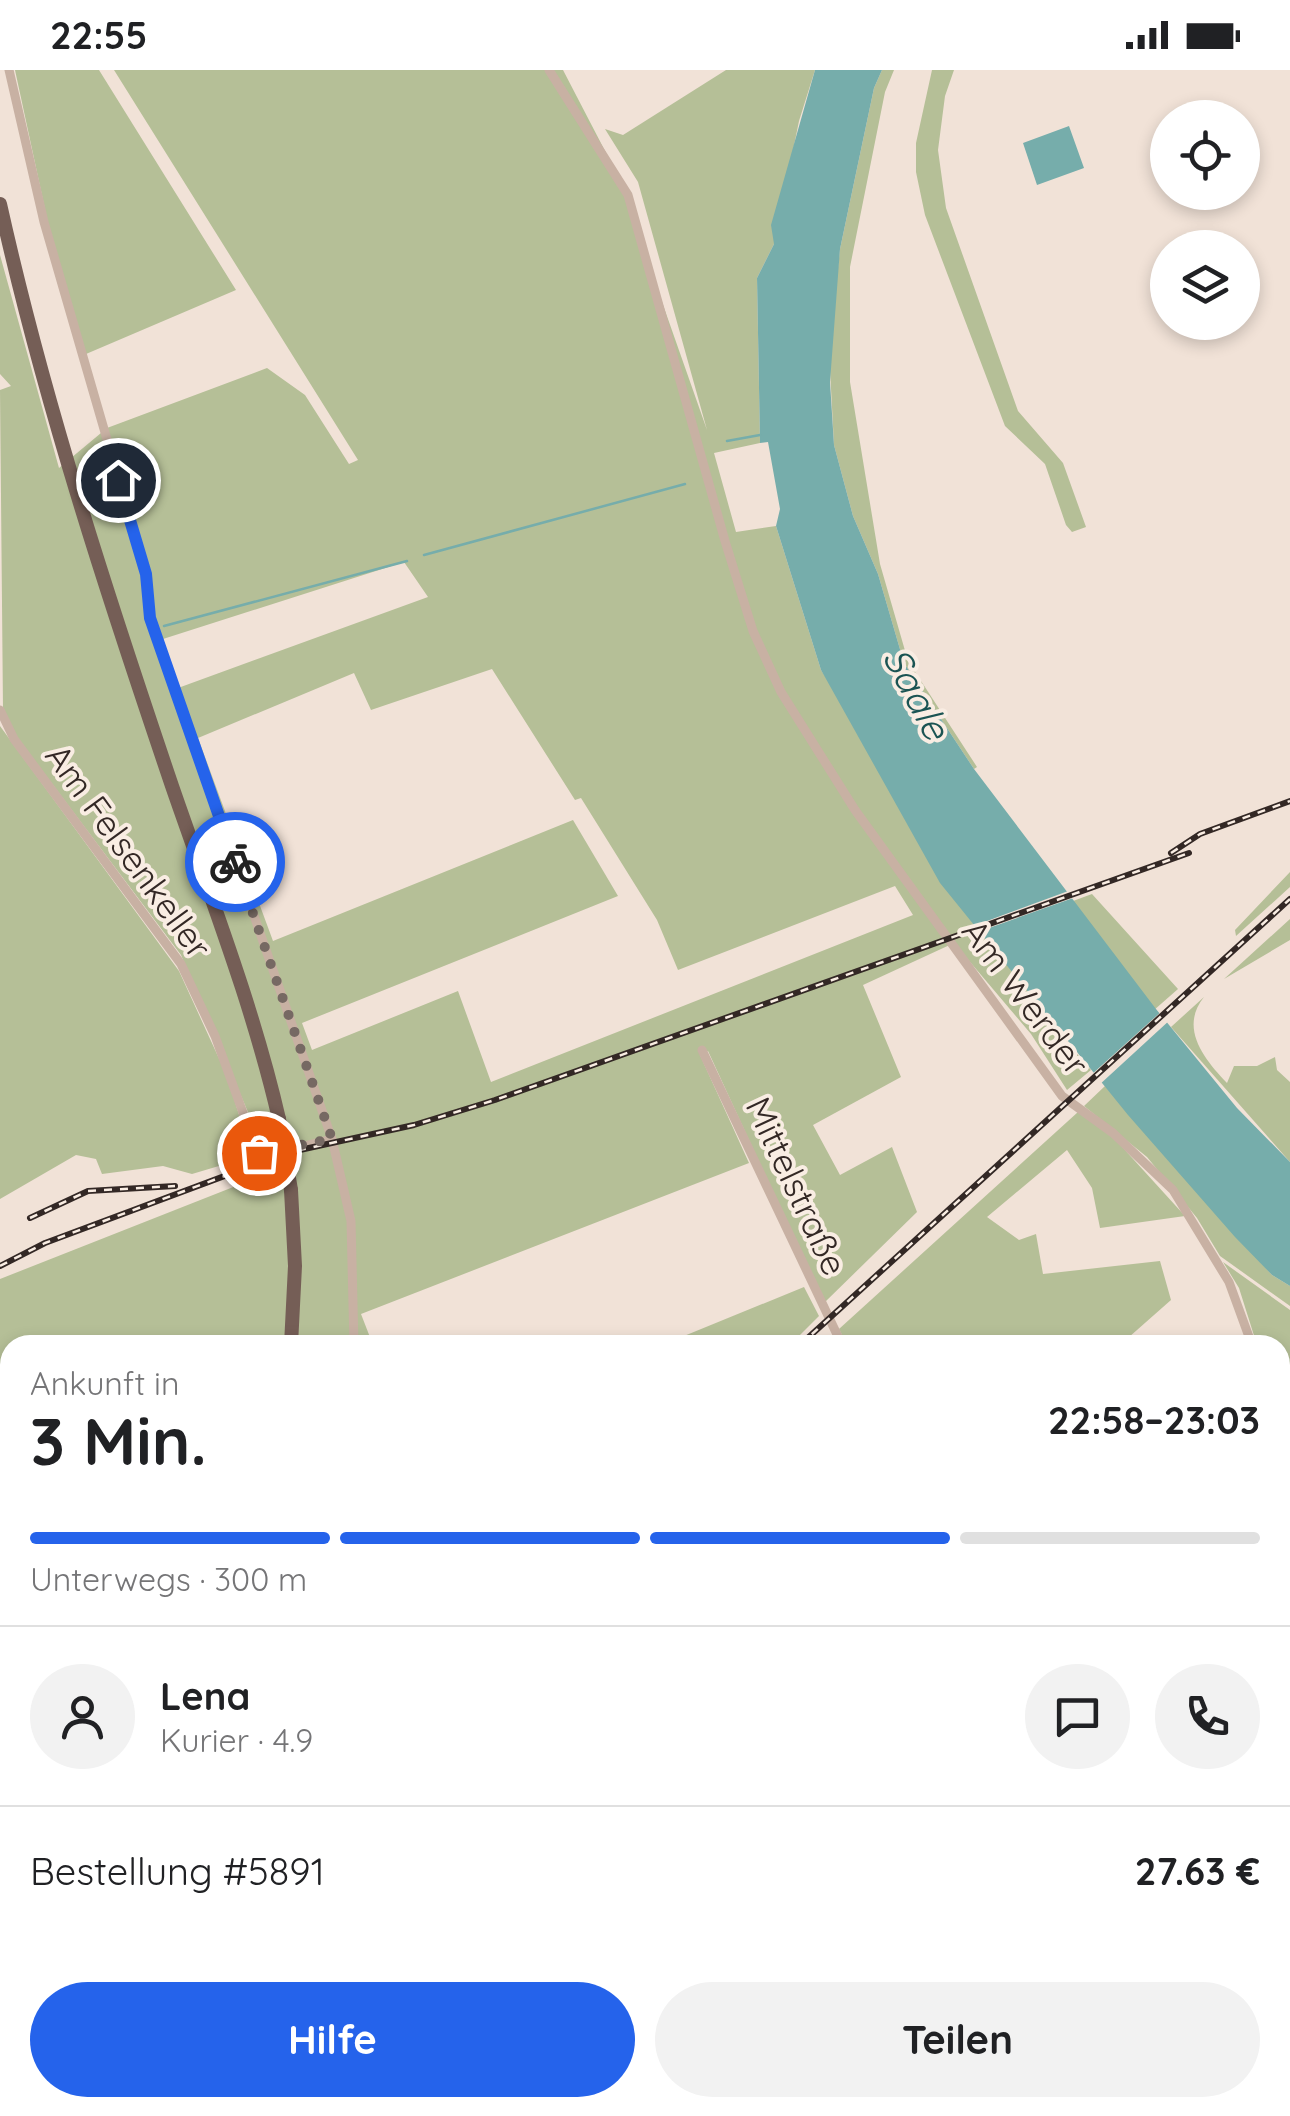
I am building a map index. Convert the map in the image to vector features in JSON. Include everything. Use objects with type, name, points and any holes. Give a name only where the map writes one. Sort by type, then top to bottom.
[{"type":"main road","points":[[0,204],[25,316],[94,556],[251,1017],[279,1119],[291,1190],[295,1266],[291,1335]]},
{"type":"street","points":[[8,70],[44,222],[146,574],[150,618],[332,1139],[351,1221],[354,1335]]},
{"type":"street","name":"Am Werder","points":[[550,70],[628,195],[753,630],[781,692],[896,868],[1062,1096],[1113,1133],[1173,1190],[1229,1282],[1248,1335]]},
{"type":"street","name":"Am Felsenkeller","points":[[0,710],[14,738],[181,964],[216,1036],[257,1152],[268,1154],[332,1139]]},
{"type":"street","name":"Mittelstraße","points":[[702,1050],[837,1335]]},
{"type":"green space","points":[[15,70],[99,70],[236,290],[86,354],[49,228]]},
{"type":"green space","points":[[114,70],[563,70],[617,174],[707,430],[638,182],[605,129],[623,135],[726,70],[815,70],[799,121],[774,244],[757,278],[760,443],[714,453],[736,532],[776,526],[821,670],[1058,1032],[1091,1070],[1067,1090],[1031,1034],[954,943],[863,985],[901,1077],[813,1125],[840,1175],[892,1147],[917,1212],[824,1303],[708,1051],[700,1055],[749,1163],[361,1314],[369,1335],[0,1335],[0,1279],[246,1182],[276,1162],[253,1124],[181,955],[16,736],[3,710],[0,390],[11,386],[0,374],[0,255],[59,468],[107,428],[267,368],[305,395],[349,464],[358,460]],"holes":[[[404,562],[428,597],[178,688],[163,639]],[[492,669],[575,800],[581,798],[657,920],[678,970],[895,886],[913,915],[491,1082],[458,991],[312,1050],[302,1023],[618,896],[573,820],[273,941],[198,738],[354,673],[371,710]]]},
{"type":"green space","points":[[882,70],[894,70],[885,92],[850,267],[850,382],[880,564],[908,661],[977,767],[974,769],[904,663],[878,574],[853,516],[834,445],[829,351],[840,249],[874,88]]},
{"type":"green space","points":[[932,70],[954,70],[945,96],[938,150],[946,208],[1018,411],[1063,463],[1086,527],[1072,532],[1045,464],[1005,426],[925,215],[916,172],[916,143]]},
{"type":"green space","points":[[0,726],[179,971],[227,1076],[249,1147],[239,1160],[192,1174],[163,1166],[102,1174],[96,1159],[76,1155],[0,1199]]},
{"type":"green space","points":[[1290,872],[1290,887],[1236,936],[1235,930]]},
{"type":"green space","points":[[1092,894],[1178,989],[1137,1025],[1073,901]]},
{"type":"green space","points":[[1290,919],[1290,940],[1224,979]]},
{"type":"green space","points":[[1204,997],[1197,1009],[1194,1032],[1210,1064],[1227,1083],[1234,1066],[1257,1066],[1275,1057],[1277,1070],[1290,1082],[1290,1162],[1171,1027]]},
{"type":"green space","points":[[1105,1086],[1272,1275],[1290,1286],[1290,1306],[1220,1256],[1197,1218],[1147,1157],[1084,1106]]},
{"type":"green space","points":[[1078,1112],[1114,1138],[1185,1216],[1100,1228],[1092,1188],[1067,1150],[987,1217],[1019,1240],[1036,1234],[1043,1274],[1160,1261],[1171,1300],[1131,1335],[842,1335],[839,1329]]},
{"type":"green space","points":[[1223,1262],[1290,1310],[1290,1335],[1254,1335],[1239,1288]]},
{"type":"green space","points":[[804,1287],[819,1316],[800,1335],[686,1335]]},
{"type":"water","name":"Saale","points":[[815,70],[882,70],[874,88],[840,249],[830,382],[834,445],[853,516],[878,574],[904,663],[974,769],[1156,1009],[1237,1108],[1290,1162],[1290,1286],[1272,1275],[1235,1237],[1128,1115],[940,883],[821,670],[776,526],[780,509],[768,442],[760,443],[757,278],[774,244],[771,225]]},
{"type":"water","points":[[1069,126],[1084,168],[1037,185],[1023,143]]},
{"type":"pier","points":[[1071,890],[1076,897],[972,934],[968,928]]},
{"type":"pier","points":[[1163,1010],[1171,1019],[1098,1086],[1090,1076]]},
{"type":"waterway","points":[[727,441],[760,435]]},
{"type":"waterway","points":[[424,555],[685,484]]},
{"type":"waterway","points":[[164,626],[407,561]]},
{"type":"railway","points":[[1171,853],[1200,834],[1290,801]]},
{"type":"railway","points":[[0,1266],[45,1243],[286,1153],[414,1125],[495,1100],[1189,853]]},
{"type":"railway","points":[[811,1335],[1290,899]]},
{"type":"railway","points":[[30,1218],[88,1191],[175,1186]]},
{"type":"way so far","points":[[235,862],[332,1139],[259,1153]]},
{"type":"route","points":[[118,480],[146,574],[150,618],[235,862]]}]
